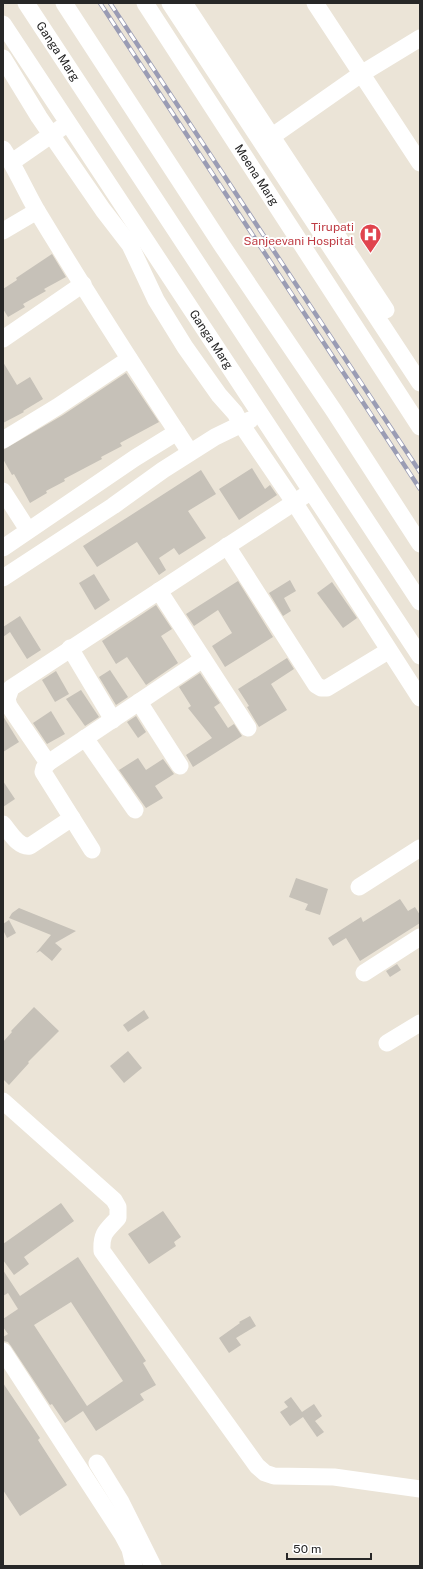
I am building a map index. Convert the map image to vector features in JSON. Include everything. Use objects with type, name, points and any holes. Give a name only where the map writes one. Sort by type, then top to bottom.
[{"type":"street","name":"Ganga Marg","points":[[26,3],[420,602]]},
{"type":"street","points":[[64,3],[223,248],[334,412],[420,544]]},
{"type":"street","name":"Meena Marg","points":[[145,3],[419,422]]},
{"type":"street","name":"Meena Marg","points":[[170,3],[267,139],[420,383]]},
{"type":"street","points":[[184,3],[267,139],[420,362]]},
{"type":"street","points":[[322,5],[361,74],[420,163]]},
{"type":"street","name":"Ganga Marg","points":[[3,24],[420,656]]},
{"type":"street","points":[[244,155],[361,74],[420,38]]},
{"type":"street","points":[[3,58],[51,134],[130,246],[156,300],[185,347],[219,395],[235,413],[420,698]]},
{"type":"street","points":[[68,123],[51,134],[7,156],[37,211],[129,359],[190,452]]},
{"type":"street","points":[[3,231],[37,211]]},
{"type":"street","points":[[3,339],[83,284]]},
{"type":"street","points":[[3,440],[57,407],[129,359]]},
{"type":"street","points":[[3,578],[114,506],[190,452],[215,437],[261,415]]},
{"type":"street","points":[[3,548],[135,458],[177,432]]},
{"type":"street","points":[[3,491],[28,530]]},
{"type":"street","points":[[48,763],[9,706],[7,699],[10,688],[312,491]]},
{"type":"street","points":[[227,546],[316,685],[321,688],[327,688],[388,650]]},
{"type":"street","points":[[159,591],[248,728]]},
{"type":"street","points":[[70,648],[113,720]]},
{"type":"street","points":[[92,850],[43,772],[44,768],[48,763],[203,659]]},
{"type":"street","points":[[139,702],[180,766]]},
{"type":"street","points":[[86,738],[135,810]]},
{"type":"street","points":[[3,824],[20,844],[25,847],[30,846],[72,818]]},
{"type":"street","points":[[359,887],[420,848]]},
{"type":"street","points":[[364,973],[420,937]]},
{"type":"street","points":[[387,1043],[420,1023]]},
{"type":"street","points":[[3,1101],[114,1200],[118,1208],[118,1218],[101,1240],[102,1251],[257,1466],[274,1476],[334,1478],[420,1488]]},
{"type":"street","points":[[3,1352],[122,1534],[130,1549],[134,1566]]},
{"type":"street","points":[[97,1463],[121,1502],[153,1566]]},
{"type":"building","points":[[52,254],[66,277],[44,289],[46,291],[23,304],[25,307],[8,317],[3,309],[3,289],[17,280],[16,278]]},
{"type":"building","points":[[3,362],[17,385],[30,377],[43,399],[23,411],[24,412],[3,423]]},
{"type":"building","points":[[126,373],[159,422],[120,443],[122,446],[101,457],[102,459],[64,479],[65,481],[46,491],[47,493],[30,503],[14,474],[12,475],[3,459],[3,450],[63,415]]},
{"type":"building","points":[[252,468],[265,489],[270,485],[277,495],[239,520],[219,489]]},
{"type":"building","points":[[201,470],[216,494],[188,511],[206,538],[179,555],[174,548],[159,558],[166,570],[159,575],[137,542],[97,567],[83,546]]},
{"type":"building","points":[[94,574],[110,600],[95,610],[79,583]]},
{"type":"building","points":[[290,580],[296,591],[284,598],[291,611],[283,616],[269,593]]},
{"type":"building","points":[[238,581],[273,637],[225,667],[212,646],[232,633],[218,610],[194,626],[186,614]]},
{"type":"building","points":[[332,582],[357,618],[343,628],[317,593]]},
{"type":"building","points":[[156,605],[172,629],[161,636],[178,663],[146,685],[127,657],[116,664],[102,641]]},
{"type":"building","points":[[20,616],[41,650],[27,659],[10,632],[3,637],[3,627]]},
{"type":"building","points":[[287,658],[294,669],[271,684],[287,710],[259,727],[247,707],[249,706],[238,689]]},
{"type":"building","points":[[110,670],[128,697],[116,705],[99,677]]},
{"type":"building","points":[[56,671],[69,694],[55,702],[42,680]]},
{"type":"building","points":[[200,673],[220,703],[214,707],[228,728],[234,724],[242,736],[193,767],[186,755],[212,738],[188,708],[191,706],[179,687]]},
{"type":"building","points":[[81,690],[99,717],[85,726],[66,699]]},
{"type":"building","points":[[51,711],[65,734],[47,744],[33,723]]},
{"type":"building","points":[[3,716],[19,742],[3,752]]},
{"type":"building","points":[[136,716],[146,732],[138,738],[127,722]]},
{"type":"building","points":[[138,758],[146,770],[163,759],[174,774],[155,786],[163,798],[146,808],[119,770]]},
{"type":"building","points":[[3,781],[15,799],[3,807]]},
{"type":"building","points":[[296,878],[328,889],[320,915],[305,910],[308,904],[289,897]]},
{"type":"building","points":[[400,899],[408,911],[415,907],[420,915],[420,923],[360,961],[346,938],[333,946],[328,938],[361,917],[363,922]]},
{"type":"building","points":[[19,908],[76,931],[55,943],[62,949],[52,961],[40,951],[36,953],[51,935],[9,918],[12,913]]},
{"type":"building","points":[[9,920],[16,933],[7,938],[3,930],[3,924]]},
{"type":"building","points":[[397,964],[401,970],[390,977],[386,971]]},
{"type":"building","points":[[34,1007],[59,1031],[28,1062],[29,1063],[9,1085],[3,1079],[3,1042],[12,1032],[11,1031]]},
{"type":"building","points":[[144,1010],[149,1018],[128,1032],[123,1025]]},
{"type":"building","points":[[128,1051],[142,1068],[124,1083],[110,1066]]},
{"type":"building","points":[[61,1203],[74,1221],[24,1257],[29,1264],[14,1275],[3,1260],[3,1244]]},
{"type":"building","points":[[163,1211],[181,1237],[174,1242],[176,1246],[149,1264],[128,1234]]},
{"type":"building","points":[[78,1257],[146,1361],[143,1363],[156,1385],[140,1394],[144,1400],[96,1431],[83,1411],[65,1423],[52,1404],[50,1405],[8,1342],[3,1341],[3,1337],[8,1334],[3,1327],[3,1319],[18,1309],[8,1293],[3,1296],[3,1270],[20,1296]],"holes":[[[71,1302],[123,1381],[87,1406],[34,1325]]]},
{"type":"building","points":[[250,1316],[256,1326],[236,1338],[241,1345],[229,1353],[219,1338],[240,1323],[239,1322]]},
{"type":"building","points":[[3,1383],[40,1438],[38,1440],[67,1485],[20,1516],[3,1490]]},
{"type":"building","points":[[291,1397],[302,1412],[314,1404],[322,1416],[315,1421],[324,1432],[317,1437],[303,1417],[290,1426],[280,1412],[288,1407],[284,1402]]},
{"type":"railway","points":[[100,3],[420,489]]},
{"type":"railway","points":[[110,3],[420,472]]},
{"type":"place","name":"Tirupati Sanjeevani Hospital","points":[[370,254]]}]
